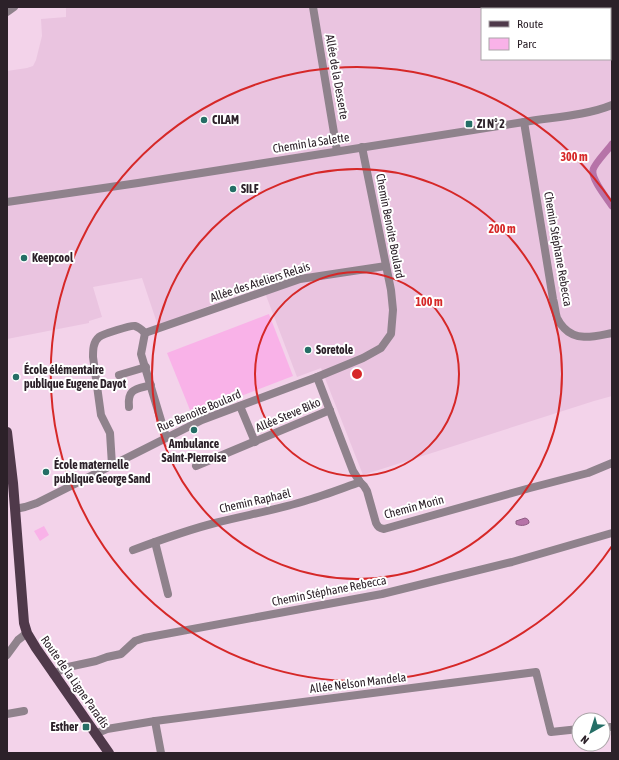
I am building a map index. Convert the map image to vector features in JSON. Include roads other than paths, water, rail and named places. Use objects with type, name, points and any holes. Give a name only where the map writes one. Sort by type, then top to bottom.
[{"type":"main road","name":"Route de la Ligne Paradis","points":[[7,432],[8,459],[15,508],[24,623],[27,633],[53,674],[109,753]]},
{"type":"street","points":[[7,12],[14,7]]},
{"type":"street","name":"Allée de la Desserte","points":[[313,7],[337,151]]},
{"type":"street","name":"Chemin la Salette","points":[[9,203],[584,113],[599,110],[612,105]]},
{"type":"street","name":"Chemin Stéphane Rebecca","points":[[524,122],[553,299],[558,319],[567,331],[578,337],[591,337],[612,333]]},
{"type":"street","name":"Chemin Benoite Boulard","points":[[362,147],[391,290],[393,310],[391,334]]},
{"type":"street","name":"Allée des Ateliers Relais","points":[[145,333],[300,279],[386,266]]},
{"type":"street","points":[[112,465],[110,433],[101,415],[93,357],[93,348],[99,337],[134,326],[140,328],[145,333],[141,354],[166,437]]},
{"type":"street","name":"Rue Benoite Boulard","points":[[15,508],[37,504],[202,420],[317,377],[362,358],[381,348],[391,334]]},
{"type":"street","points":[[119,375],[146,367]]},
{"type":"street","name":"Chemin Morin","points":[[317,377],[353,471],[367,491],[378,527],[384,529],[588,473],[612,464]]},
{"type":"street","points":[[129,407],[128,399],[134,390],[151,385]]},
{"type":"street","name":"Allée Steve Biko","points":[[240,406],[255,442]]},
{"type":"street","name":"Allée Steve Biko","points":[[196,466],[330,410]]},
{"type":"street","name":"Chemin Raphaël","points":[[133,550],[213,523],[286,507],[360,482]]},
{"type":"street","name":"Chemin Stéphane Rebecca","points":[[53,674],[68,667],[120,654],[135,641],[144,638],[382,594],[512,562],[612,533]]},
{"type":"street","points":[[155,542],[168,594]]},
{"type":"street","points":[[7,655],[18,640],[27,633]]},
{"type":"street","name":"Allée Nelson Mandela","points":[[95,734],[106,729],[155,721],[536,672],[551,732],[571,730]]},
{"type":"street","points":[[7,714],[24,712]]},
{"type":"street","points":[[155,721],[161,753]]},
{"type":"waterway","points":[[612,144],[593,170],[594,178],[612,206]]},
{"type":"place","name":"CILAM","points":[[204,120]]},
{"type":"place","name":"ZI N° 2","points":[[469,124]]},
{"type":"place","name":"SILF","points":[[233,189]]},
{"type":"place","name":"Keepcool","points":[[24,258]]},
{"type":"place","name":"Soretole","points":[[308,350]]},
{"type":"place","name":"École élémentaire publique Eugene Dayot","points":[[16,377]]},
{"type":"place","name":"Ambulance Saint-Pierroise","points":[[194,430]]},
{"type":"place","name":"École maternelle publique George Sand","points":[[46,472]]},
{"type":"place","name":"Esther","points":[[86,727]]}]
